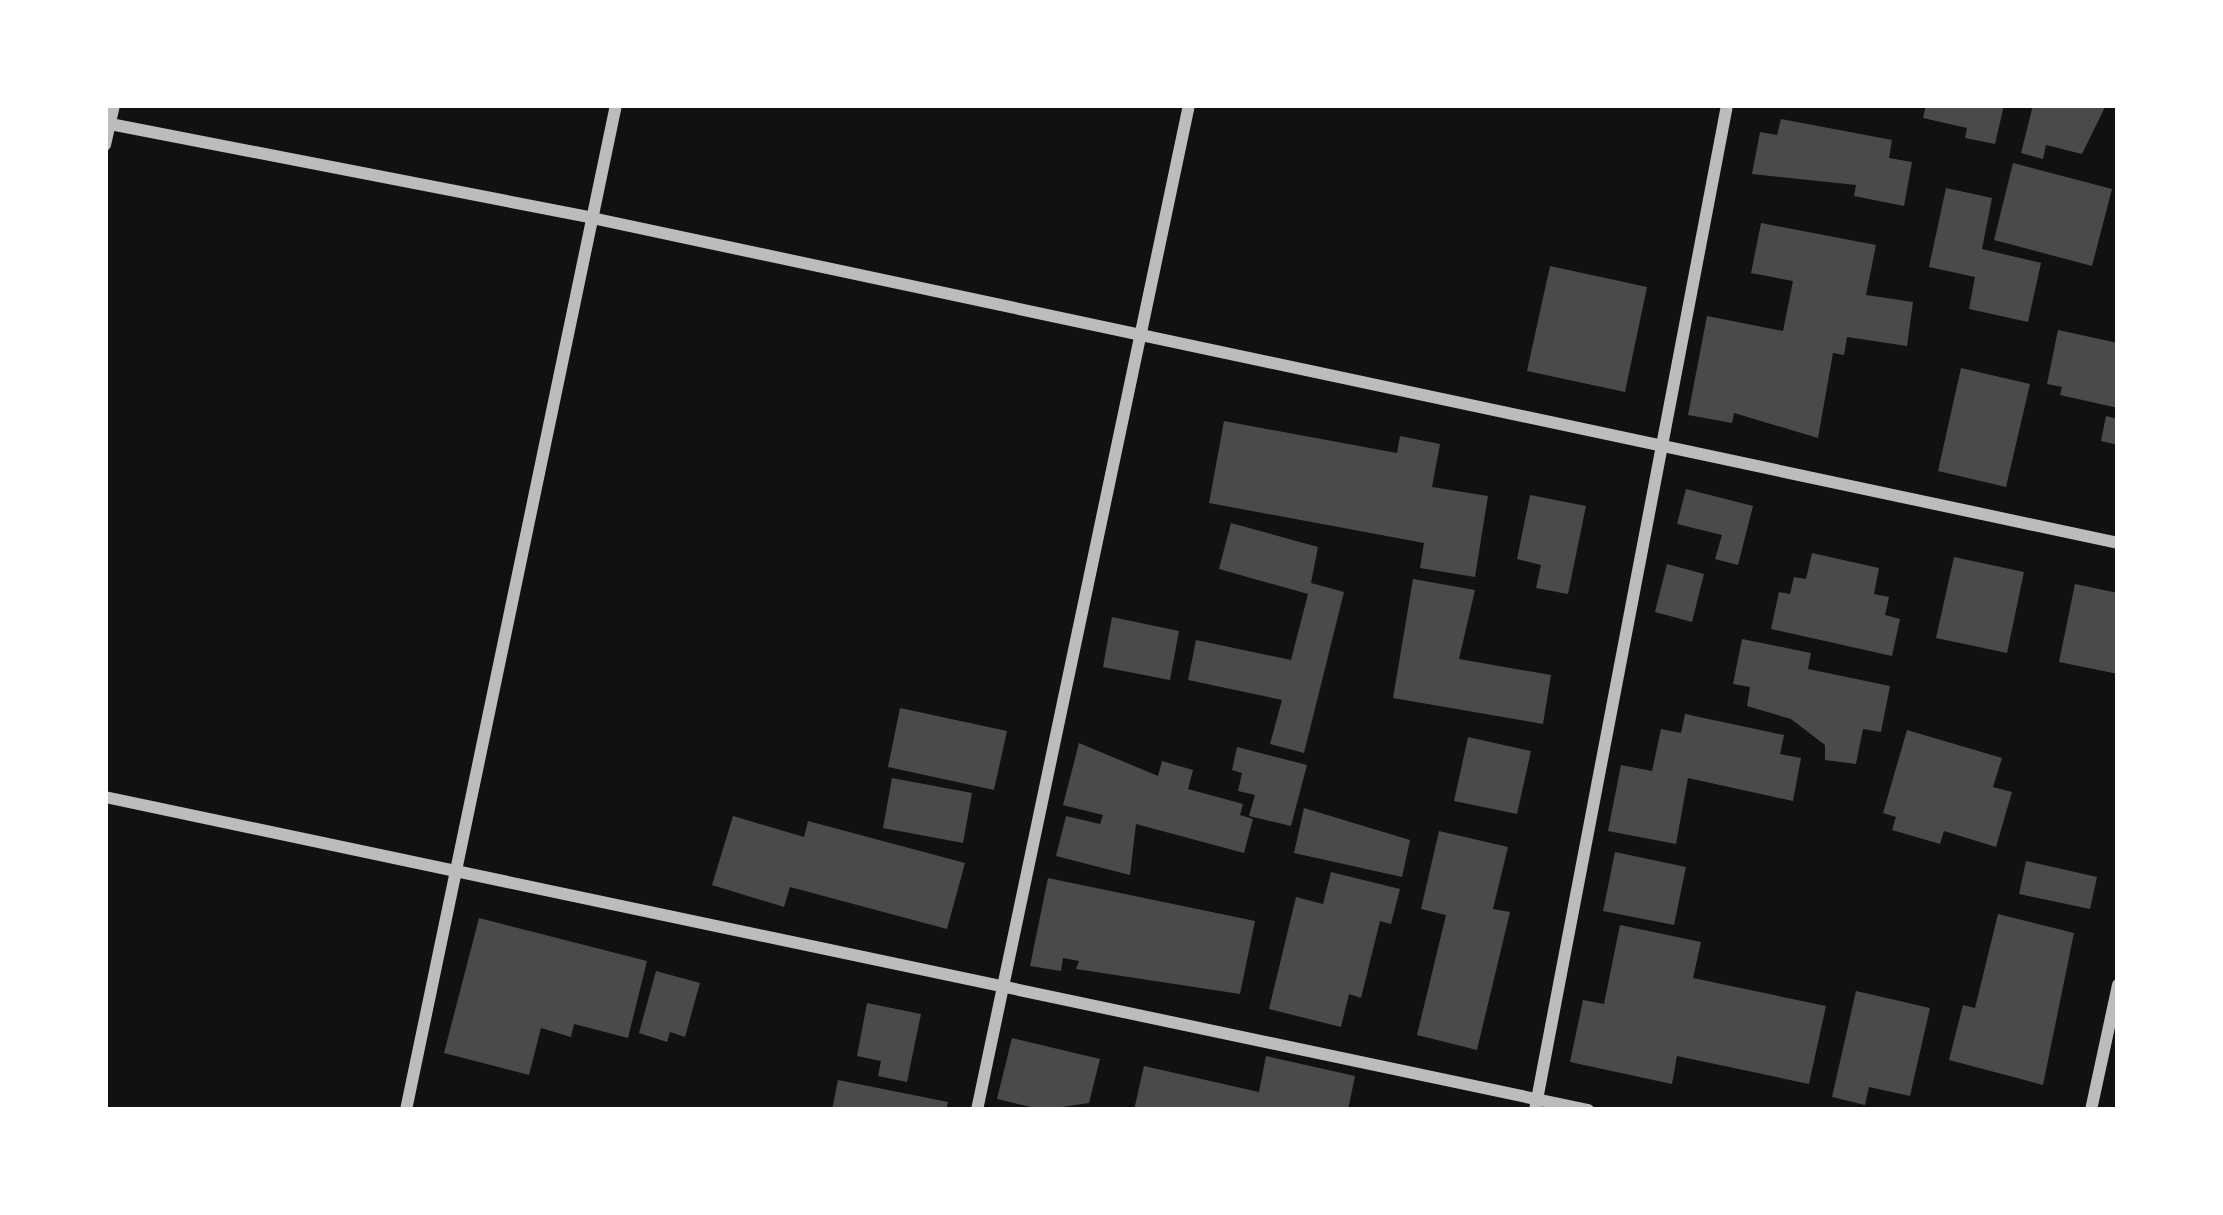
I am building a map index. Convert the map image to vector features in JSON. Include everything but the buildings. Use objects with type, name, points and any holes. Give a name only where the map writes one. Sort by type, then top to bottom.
[{"type":"street","points":[[105,145],[114,105]]},
{"type":"street","points":[[406,1110],[453,865],[616,105]]},
{"type":"street","points":[[977,1110],[1189,105]]},
{"type":"street","points":[[1536,1104],[1727,105]]},
{"type":"street","points":[[107,123],[592,218],[2118,543]]},
{"type":"street","points":[[105,796],[453,865],[1536,1104],[1588,1110]]},
{"type":"street","points":[[2091,1110],[2118,985]]}]
